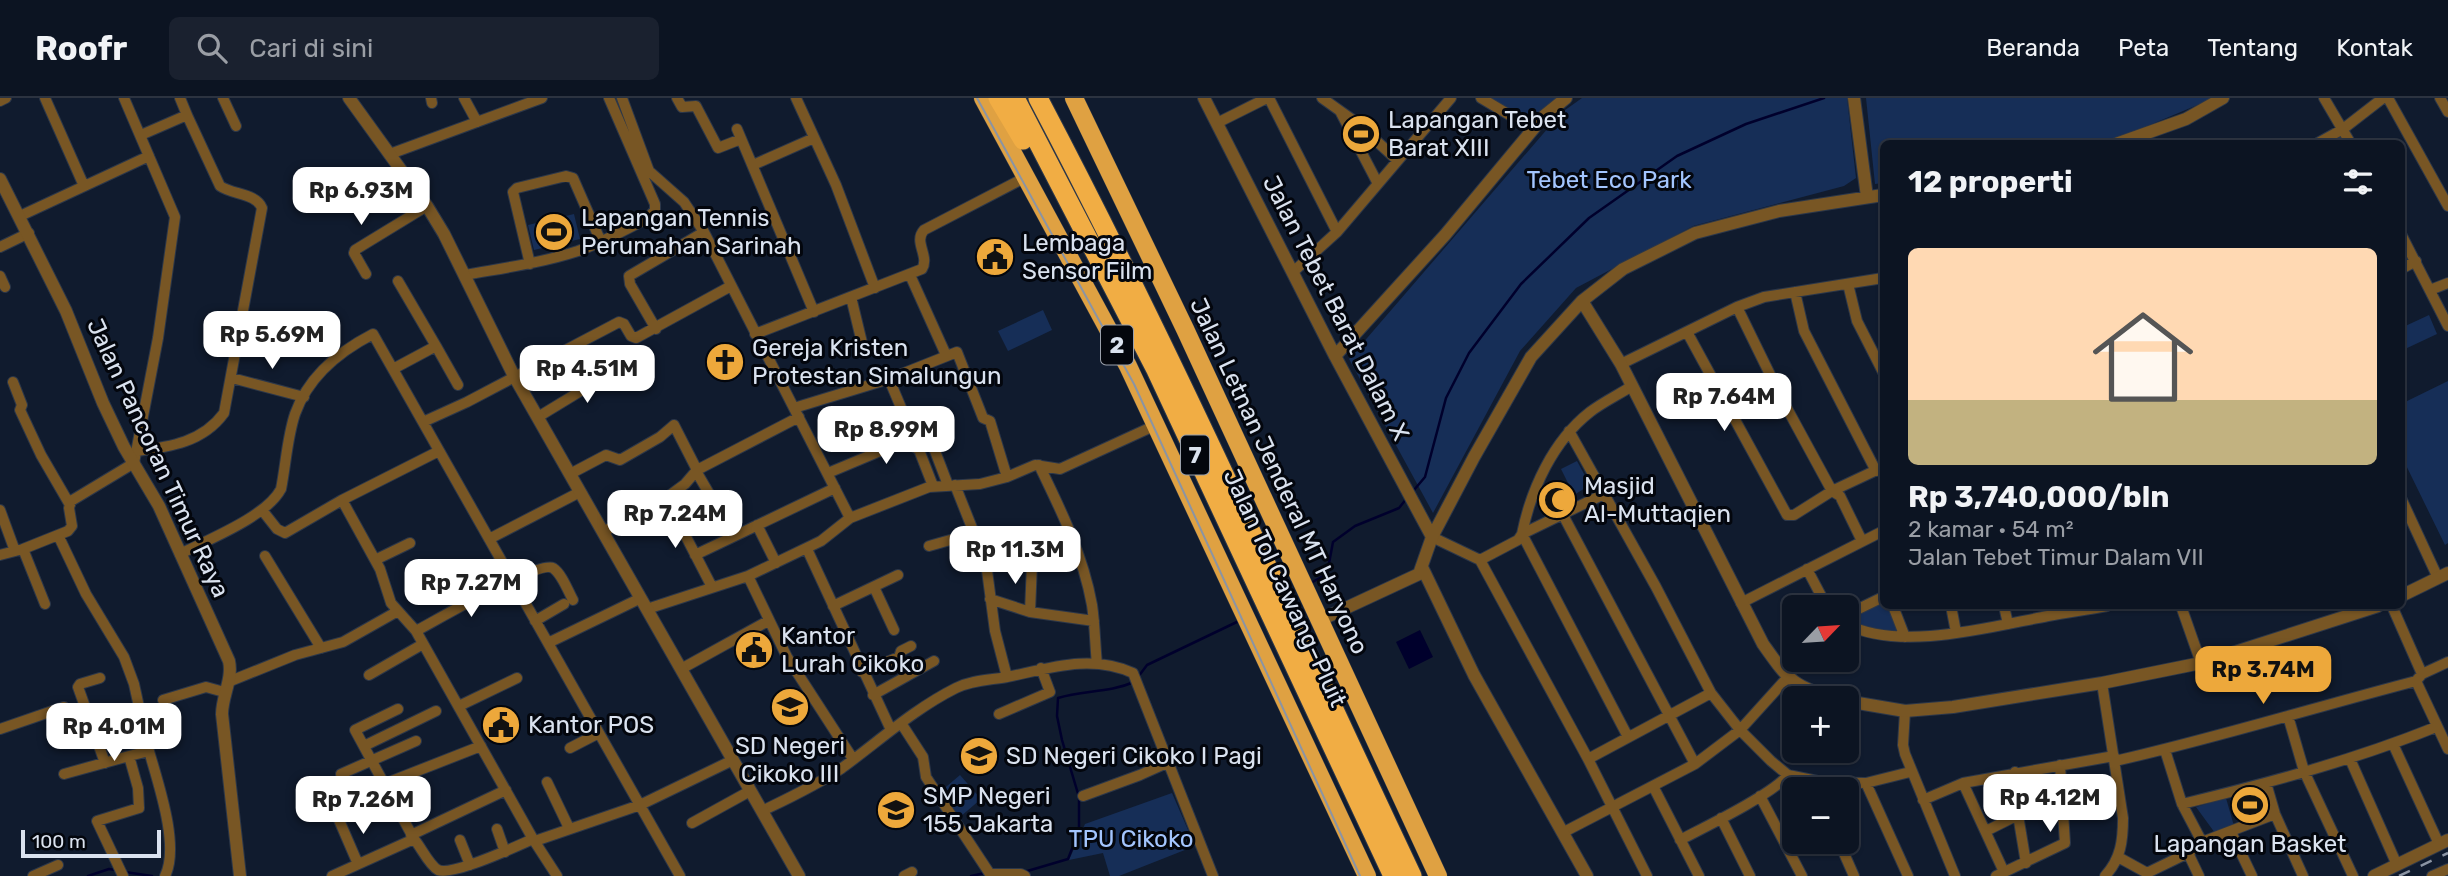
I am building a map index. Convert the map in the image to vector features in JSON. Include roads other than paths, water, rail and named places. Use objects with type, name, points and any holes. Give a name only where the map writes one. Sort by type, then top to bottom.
[{"type":"highway","name":"2","points":[[984,98],[1115,342],[1156,425],[1367,876]]},
{"type":"highway","points":[[998,98],[1028,148],[1083,227]]},
{"type":"highway","name":"Jalan Tol Cawang–Pluit","points":[[1015,98],[1264,584],[1393,876]]},
{"type":"highway","name":"Jalan Tol Cawang–Pluit","points":[[1038,98],[1165,347],[1264,584]]},
{"type":"highway","points":[[1049,98],[1081,165],[1098,212]]},
{"type":"highway","name":"Jalan Letnan Jenderal MT Haryono","points":[[1074,98],[1185,329],[1438,876]]},
{"type":"highway","name":"Jalan Tol Cawang–Pluit","points":[[1279,616],[1412,876]]},
{"type":"street","points":[[0,101],[6,98]]},
{"type":"street","points":[[45,98],[84,186]]},
{"type":"street","points":[[124,98],[170,203],[175,225],[136,457]]},
{"type":"street","points":[[69,505],[73,499],[136,457],[181,444],[206,432],[216,425],[224,414],[262,208],[256,199],[220,186],[180,98]]},
{"type":"street","points":[[223,98],[236,126]]},
{"type":"street","points":[[349,98],[427,206],[465,275],[514,376],[799,876]]},
{"type":"street","points":[[464,98],[477,122]]},
{"type":"street","points":[[508,98],[513,109]]},
{"type":"street","points":[[390,154],[542,98]]},
{"type":"street","points":[[465,275],[530,264],[601,242],[648,218],[655,210],[655,204],[609,98]]},
{"type":"street","points":[[622,98],[649,171],[684,202],[704,232],[850,518]]},
{"type":"street","points":[[677,98],[682,107],[696,106],[718,148],[739,134],[814,312]]},
{"type":"street","points":[[796,98],[844,204],[875,288]]},
{"type":"street","name":"Jalan Tebet Barat Dalam X","points":[[1204,98],[1335,356],[1432,537]]},
{"type":"street","points":[[1217,123],[1268,98],[1336,232]]},
{"type":"street","points":[[1322,98],[1340,110],[1396,159]]},
{"type":"street","points":[[1293,272],[1336,232],[1451,98]]},
{"type":"street","points":[[1481,98],[1533,129]]},
{"type":"street","points":[[1335,356],[1445,235],[1533,129],[1552,108],[1566,98]]},
{"type":"street","points":[[1854,98],[1867,197]]},
{"type":"street","points":[[2127,140],[2186,119],[2223,98]]},
{"type":"street","points":[[2324,98],[2349,140]]},
{"type":"street","points":[[2323,140],[2385,98],[2448,206]]},
{"type":"street","points":[[2440,98],[2448,112]]},
{"type":"street","points":[[1340,110],[1377,182]]},
{"type":"street","points":[[141,135],[187,115]]},
{"type":"street","points":[[753,165],[814,138]]},
{"type":"street","points":[[20,216],[149,156]]},
{"type":"street","points":[[530,264],[513,192],[517,188],[566,176],[573,178],[601,242]]},
{"type":"street","points":[[755,334],[925,267],[919,239],[924,230],[1026,177]]},
{"type":"street","name":"Jalan Pancoran Timur Raya","points":[[0,179],[66,311],[103,403],[136,457],[227,654],[231,667],[222,714],[240,876]]},
{"type":"street","points":[[1318,621],[1416,577],[1422,568],[1432,537],[1531,356],[1583,301],[1623,269],[1695,233],[1779,211],[1880,195]]},
{"type":"street","points":[[366,274],[354,253],[355,250],[427,206]]},
{"type":"street","points":[[656,328],[630,284],[629,276],[704,232]]},
{"type":"street","points":[[0,247],[29,233]]},
{"type":"street","points":[[2405,241],[2448,326]]},
{"type":"street","points":[[2405,266],[2416,261]]},
{"type":"street","points":[[910,275],[946,355]]},
{"type":"street","points":[[1621,364],[1737,307],[1764,298],[1880,278]]},
{"type":"street","points":[[398,281],[458,385]]},
{"type":"street","points":[[2430,290],[2448,283]]},
{"type":"street","points":[[1847,284],[1857,321],[1880,366]]},
{"type":"street","points":[[423,422],[467,402],[619,322],[624,324],[633,338],[731,286]]},
{"type":"street","points":[[1687,332],[1787,515],[1794,515],[1832,491],[1880,469],[1807,338],[1795,292]]},
{"type":"street","points":[[851,297],[864,351]]},
{"type":"street","points":[[1583,301],[1621,364],[1763,644],[1787,678],[1800,686]]},
{"type":"street","points":[[1737,307],[1783,401],[1832,491],[1840,496],[1862,541]]},
{"type":"street","points":[[180,554],[262,510],[276,497],[281,489],[296,413],[304,397],[315,379],[333,360],[373,334],[680,876]]},
{"type":"street","points":[[393,369],[436,346]]},
{"type":"street","points":[[603,532],[666,498],[685,484],[697,470],[796,412],[889,379],[946,355],[959,353],[983,418],[989,420],[1007,477]]},
{"type":"street","points":[[538,417],[620,367]]},
{"type":"street","points":[[232,378],[304,397]]},
{"type":"street","points":[[889,379],[905,417],[904,442]]},
{"type":"street","points":[[0,555],[68,531],[72,526],[69,505],[20,410],[22,405],[13,382]]},
{"type":"street","points":[[1480,560],[1518,540],[1548,462],[1569,431],[1590,412],[1632,386]]},
{"type":"street","points":[[570,474],[604,456],[620,460],[660,437],[674,425],[721,514]]},
{"type":"street","points":[[548,643],[644,603],[748,576],[807,549],[836,531],[850,518],[933,486],[980,484],[1039,465],[1054,470],[1063,468],[1156,425]]},
{"type":"street","points":[[1569,431],[1711,694],[1740,730],[1771,761],[1794,777]]},
{"type":"street","points":[[828,473],[904,442],[914,444],[919,450],[933,486]]},
{"type":"street","points":[[262,510],[277,529],[285,533],[342,500],[439,451]]},
{"type":"street","points":[[935,451],[975,533],[986,563],[995,631],[1007,677]]},
{"type":"street","points":[[1039,465],[1078,551],[1094,621],[1097,664]]},
{"type":"street","points":[[695,555],[835,488]]},
{"type":"street","points":[[489,539],[580,492]]},
{"type":"street","points":[[1522,534],[1604,494]]},
{"type":"street","points":[[666,498],[712,587]]},
{"type":"street","points":[[342,500],[375,559],[389,598],[416,631],[552,874]]},
{"type":"street","points":[[0,510],[45,604]]},
{"type":"street","points":[[2405,512],[2443,576],[2405,594]]},
{"type":"street","points":[[1563,515],[1695,764]]},
{"type":"street","points":[[757,525],[776,563]]},
{"type":"street","points":[[1741,603],[1880,532]]},
{"type":"street","points":[[929,546],[975,533]]},
{"type":"street","points":[[1522,534],[1628,737]]},
{"type":"street","points":[[58,535],[93,605],[124,657],[133,680],[162,795],[171,845],[171,858],[166,874]]},
{"type":"street","points":[[1432,537],[1480,560],[1588,759],[1647,876]]},
{"type":"street","points":[[375,559],[410,543]]},
{"type":"street","points":[[807,549],[891,730]]},
{"type":"street","points":[[265,556],[321,648]]},
{"type":"street","points":[[1030,612],[1032,563]]},
{"type":"street","points":[[416,631],[512,580],[542,567],[552,568],[560,576],[569,602],[535,621]]},
{"type":"street","points":[[1422,568],[1474,675],[1587,876]]},
{"type":"street","points":[[1808,569],[1821,595]]},
{"type":"street","points":[[833,606],[898,575]]},
{"type":"street","points":[[748,576],[787,657],[853,759]]},
{"type":"street","points":[[874,587],[894,630]]},
{"type":"street","points":[[1859,609],[1880,598]]},
{"type":"street","points":[[990,599],[1030,612],[1094,621]]},
{"type":"street","points":[[1894,609],[1905,638]]},
{"type":"street","points":[[1952,609],[1956,632]]},
{"type":"street","points":[[2005,609],[2008,624]]},
{"type":"street","points":[[2182,609],[2201,663]]},
{"type":"street","points":[[1859,703],[1905,711],[1953,707],[2102,683],[2201,663],[2369,609]]},
{"type":"street","points":[[2393,609],[2436,727],[2448,749]]},
{"type":"street","points":[[1859,630],[1905,638],[2008,624],[2050,610]]},
{"type":"street","points":[[163,700],[206,687],[226,687],[295,655],[343,642],[398,611]]},
{"type":"street","points":[[681,669],[768,621]]},
{"type":"street","points":[[369,675],[423,644]]},
{"type":"street","points":[[862,672],[899,657],[901,651],[911,646]]},
{"type":"street","points":[[873,695],[934,662]]},
{"type":"street","points":[[762,811],[809,788],[957,687],[1068,663],[1097,664],[1136,678],[1213,876]]},
{"type":"street","points":[[1923,800],[1963,783],[2015,772],[2165,750],[2419,677],[2444,664]]},
{"type":"street","points":[[999,714],[1050,692],[1041,668]]},
{"type":"street","points":[[100,678],[78,687],[106,762]]},
{"type":"street","points":[[459,706],[517,678]]},
{"type":"street","points":[[1564,832],[1695,764],[1740,730],[1787,678]]},
{"type":"street","points":[[2102,683],[2123,818],[2123,838],[2118,857],[2105,876]]},
{"type":"street","points":[[1588,759],[1711,694]]},
{"type":"street","points":[[0,729],[64,706]]},
{"type":"street","points":[[398,709],[355,730],[413,837],[439,873],[470,865],[534,840],[640,806],[733,760]]},
{"type":"street","points":[[364,746],[436,711]]},
{"type":"street","points":[[1905,711],[1903,745],[1910,772],[1955,876]]},
{"type":"street","points":[[2288,716],[2304,771],[2353,876]]},
{"type":"street","points":[[901,723],[923,757],[926,777],[989,872],[1006,876],[1024,875]]},
{"type":"street","points":[[2182,804],[2350,759],[2436,727]]},
{"type":"street","points":[[570,748],[599,733]]},
{"type":"street","points":[[341,774],[416,741]]},
{"type":"street","points":[[2374,876],[2444,842],[2393,744]]},
{"type":"street","points":[[384,784],[481,746]]},
{"type":"street","points":[[2165,750],[2182,804],[2202,842]]},
{"type":"street","points":[[64,774],[149,751]]},
{"type":"street","points":[[122,876],[97,821],[139,808],[138,789],[129,756]]},
{"type":"street","points":[[2350,759],[2397,865]]},
{"type":"street","points":[[1083,796],[1169,762]]},
{"type":"street","points":[[1963,783],[1986,831],[2000,874],[2066,842],[2060,765]]},
{"type":"street","points":[[1859,783],[1910,772]]},
{"type":"street","points":[[2015,772],[2018,815],[2026,863]]},
{"type":"street","points":[[1680,840],[1760,796],[1788,775]]},
{"type":"street","points":[[547,782],[569,828]]},
{"type":"street","points":[[1866,783],[1908,876]]},
{"type":"street","points":[[2266,783],[2275,814],[2303,876]]},
{"type":"street","points":[[1653,786],[1699,876]]},
{"type":"street","points":[[332,876],[506,790]]},
{"type":"street","points":[[692,823],[750,791]]},
{"type":"street","points":[[1760,796],[1802,876]]},
{"type":"street","points":[[2118,857],[2148,875],[2202,842],[2275,814]]},
{"type":"street","points":[[1986,831],[2018,815]]},
{"type":"street","points":[[1721,818],[1750,876]]},
{"type":"street","points":[[339,820],[358,864]]},
{"type":"street","points":[[497,829],[505,852]]},
{"type":"street","points":[[2231,832],[2252,876]]},
{"type":"street","points":[[460,840],[470,865]]},
{"type":"street","points":[[2188,853],[2199,876]]},
{"type":"street","points":[[1844,854],[1854,876]]},
{"type":"street","points":[[33,876],[58,865]]},
{"type":"street","points":[[2432,876],[2448,869]]},
{"type":"waterway","points":[[1414,490],[1425,477],[1446,398],[1469,353],[1521,284],[1589,218],[1677,156],[1746,124],[1824,98]]},
{"type":"waterway","points":[[1309,584],[1327,574],[1333,542],[1355,526],[1399,508],[1407,498]]},
{"type":"waterway","points":[[1138,677],[1147,665],[1241,620]]},
{"type":"waterway","points":[[1024,872],[1068,859],[1079,831],[1079,797],[1062,740],[1057,716],[1058,698],[1134,682]]},
{"type":"waterway","points":[[88,876],[109,869],[115,870]]},
{"type":"waterway","points":[[125,872],[152,876]]},
{"type":"waterway","points":[[971,876],[985,873]]},
{"type":"tram line","points":[[977,98],[1134,384],[1360,876]]},
{"type":"railway","points":[[2399,876],[2448,853]]},
{"type":"place","name":"Lapangan Tebet Barat XIII","points":[[1361,134]]},
{"type":"place","name":"Lapangan Tennis Perumahan Sarinah","points":[[554,232]]},
{"type":"place","name":"Lembaga Sensor Film","points":[[995,257]]},
{"type":"place","name":"Gereja Kristen Protestan Simalungun","points":[[725,362]]},
{"type":"place","name":"Masjid Al-Muttaqien","points":[[1557,500]]},
{"type":"place","name":"Kantor Lurah Cikoko","points":[[754,650]]},
{"type":"place","name":"SD Negeri Cikoko III","points":[[790,707]]},
{"type":"place","name":"Kantor POS","points":[[501,725]]},
{"type":"place","name":"SD Negeri Cikoko I Pagi","points":[[979,756]]},
{"type":"place","name":"Lapangan Basket","points":[[2250,805]]},
{"type":"place","name":"SMP Negeri 155 Jakarta","points":[[896,810]]},
{"type":"park label","name":"Tebet Eco Park","points":[[1609,180]]},
{"type":"park label","name":"TPU Cikoko","points":[[1131,839]]}]
